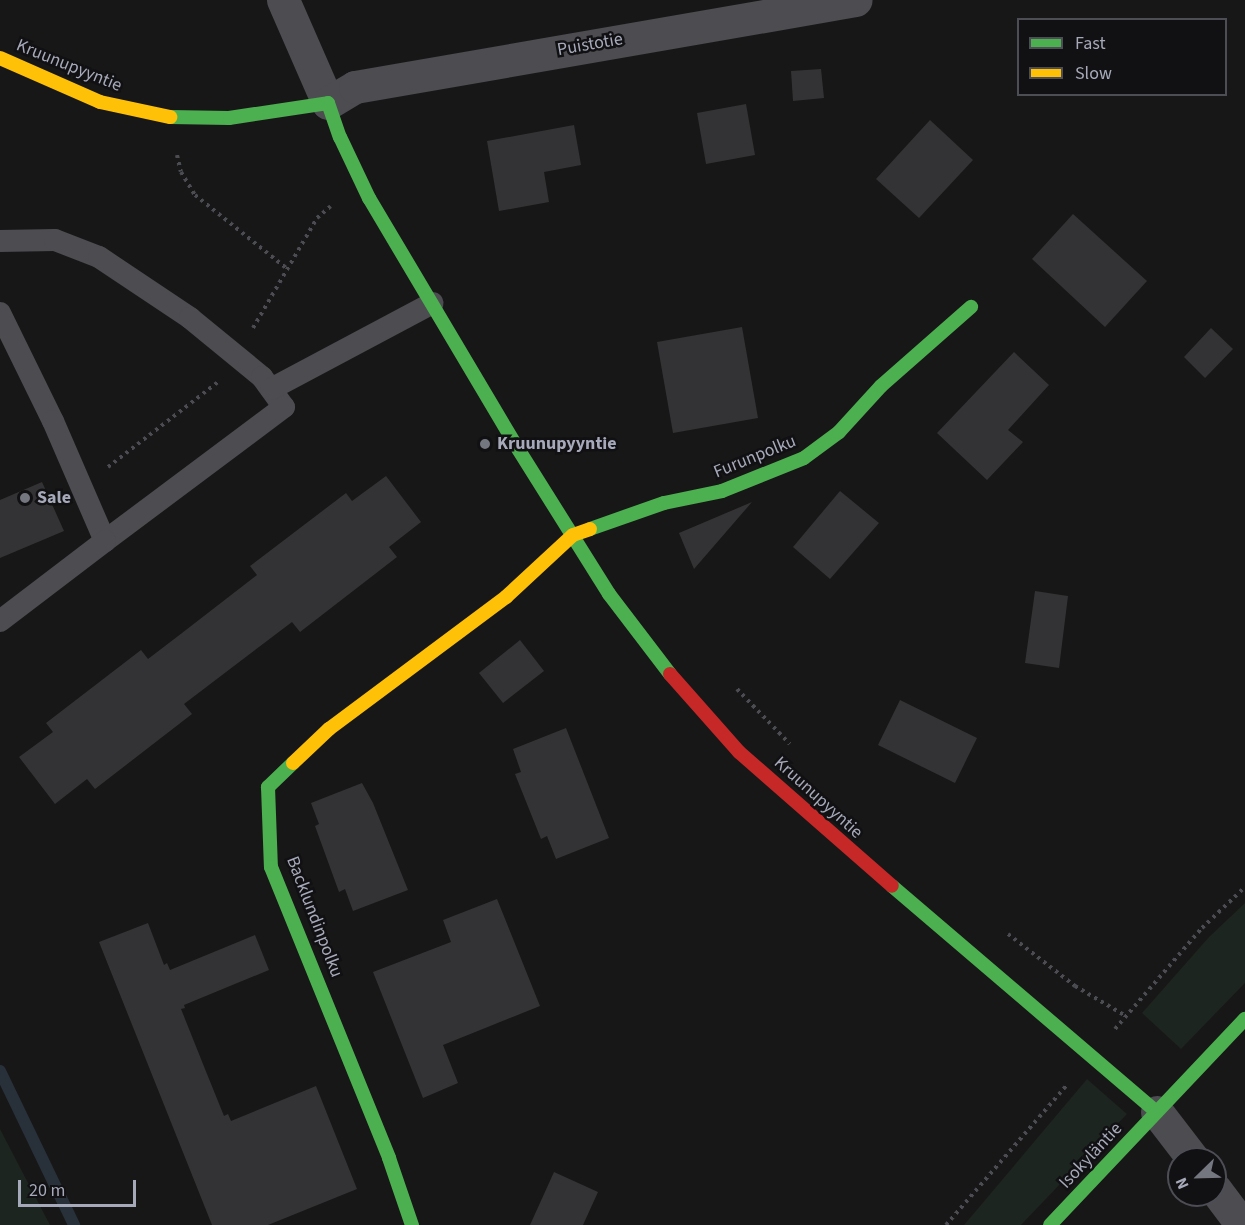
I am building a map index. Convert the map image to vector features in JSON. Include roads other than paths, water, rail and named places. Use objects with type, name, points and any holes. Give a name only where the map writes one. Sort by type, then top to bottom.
[{"type":"street","points":[[283,0],[328,103]]},
{"type":"street","name":"Puistotie","points":[[328,103],[355,87],[856,0]]},
{"type":"street","name":"Kruunupyyntie","points":[[0,58],[100,102],[167,117],[229,118],[328,103],[340,137],[369,198],[515,444],[609,594],[662,664],[739,752],[962,948],[1157,1112]]},
{"type":"street","name":"Furunpolku","points":[[573,535],[664,503],[723,491],[804,458],[839,432],[881,386],[971,307]]},
{"type":"street","name":"Backlundinpolku","points":[[412,1225],[384,1147],[271,867],[268,787],[328,729],[506,597],[573,535]]},
{"type":"street","points":[[1184,1147],[1157,1112],[1245,1019]]},
{"type":"street","name":"Isokyläntie","points":[[1050,1225],[1157,1112]]},
{"type":"street","points":[[1227,1205],[1242,1225]]},
{"type":"lane","points":[[0,241],[55,240],[99,256],[190,318],[262,377],[284,407],[0,621]]},
{"type":"lane","points":[[271,389],[433,303]]},
{"type":"lane","points":[[0,313],[53,421],[105,541]]},
{"type":"waterway","points":[[0,1071],[74,1225]]},
{"type":"place","name":"Kruunupyyntie","points":[[485,444]]},
{"type":"place","name":"Sale","points":[[25,498]]}]
